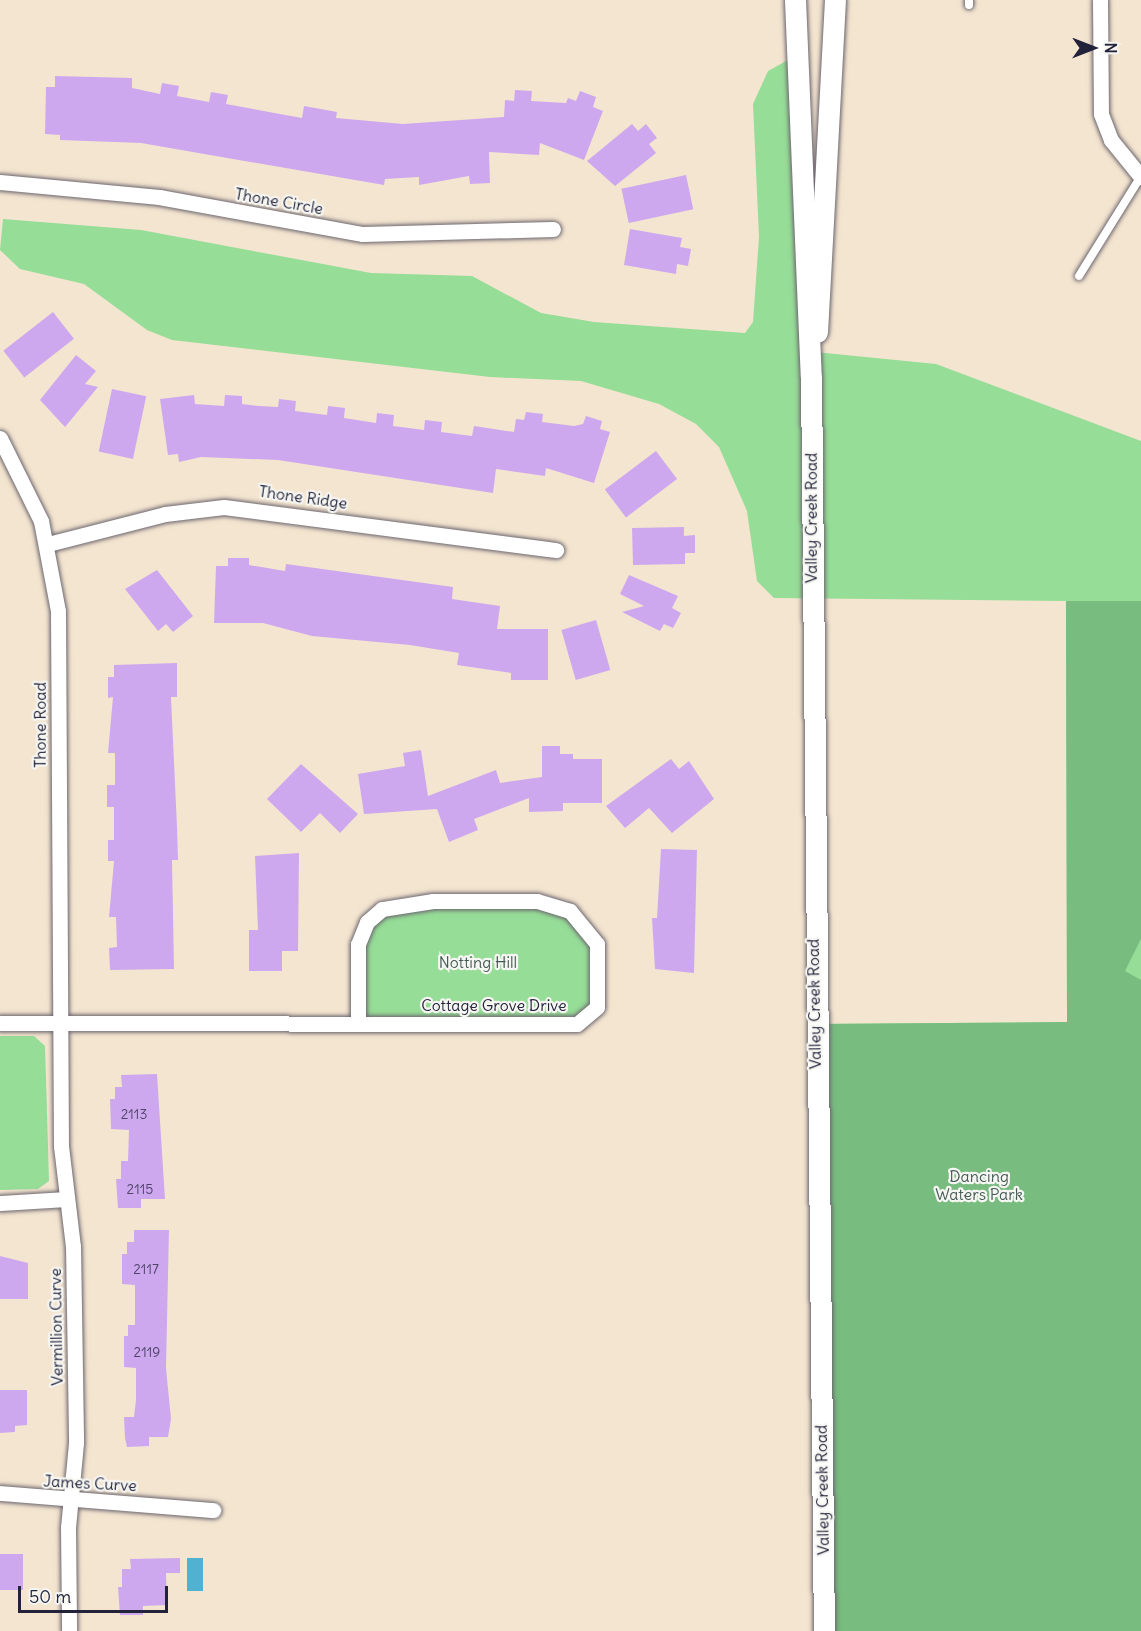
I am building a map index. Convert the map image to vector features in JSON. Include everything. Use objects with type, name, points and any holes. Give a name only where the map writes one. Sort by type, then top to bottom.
[{"type":"main road","name":"Valley Creek Road","points":[[795,0],[811,377],[824,1631]]},
{"type":"main road","name":"Valley Creek Road","points":[[811,377],[823,276],[835,0]]},
{"type":"street","points":[[1100,0],[1101,114],[1111,140],[1141,177]]},
{"type":"street","name":"Thone Circle","points":[[0,182],[151,196],[363,234],[553,229]]},
{"type":"street","name":"Thone Road","points":[[0,438],[32,497],[48,544],[58,610],[59,1023]]},
{"type":"street","name":"Thone Ridge","points":[[48,544],[165,514],[224,507],[556,550]]},
{"type":"street","name":"Cottage Grove Drive","points":[[0,1023],[59,1023],[358,1023],[582,1023],[598,1001],[597,944],[570,911],[537,901],[433,901],[389,907],[360,933],[358,1023]]},
{"type":"street","name":"Vermillion Curve","points":[[59,1023],[67,1199],[73,1253],[76,1443],[70,1499],[69,1631]]},
{"type":"street","points":[[0,1203],[67,1199]]},
{"type":"street","name":"James Curve","points":[[0,1493],[213,1510]]},
{"type":"lane","points":[[1079,276],[1141,177]]},
{"type":"green space","name":"Dancing Waters Park","points":[[797,55],[815,352],[936,364],[1141,441],[1141,1631],[814,1024],[1067,1022],[1066,601],[774,598],[757,581],[747,511],[719,447],[696,424],[659,404],[581,381],[490,377],[172,340],[147,330],[84,284],[20,269],[0,250],[3,219],[141,230],[371,273],[472,276],[541,313],[594,322],[745,333],[753,322],[759,237],[753,104],[768,71]]},
{"type":"green space","name":"Dancing Waters Park","points":[[1066,601],[1141,601],[1141,939],[1125,971],[1141,980],[1141,1631],[824,1631],[814,1024],[1067,1022]]},
{"type":"green space","name":"Notting Hill","points":[[550,903],[597,944],[587,1020],[358,1023],[358,944],[382,909]]},
{"type":"green space","points":[[0,1036],[34,1036],[45,1046],[49,1181],[38,1189],[0,1190]]},
{"type":"water","points":[[187,1558],[203,1558],[203,1591],[187,1591]]},
{"type":"building","points":[[55,76],[132,78],[132,88],[160,94],[162,83],[179,86],[177,96],[209,102],[211,92],[228,95],[226,104],[302,118],[304,106],[337,112],[336,118],[403,124],[504,117],[505,100],[514,101],[515,90],[532,91],[531,101],[566,103],[568,98],[576,101],[580,91],[596,97],[593,107],[603,111],[584,160],[540,143],[539,155],[489,152],[490,183],[470,184],[469,176],[419,185],[419,177],[385,179],[384,185],[141,143],[60,140],[60,135],[45,134],[46,87],[55,87]]},
{"type":"building","points":[[632,124],[638,131],[646,124],[657,138],[649,144],[656,153],[615,186],[587,161]]},
{"type":"building","points":[[686,175],[693,209],[629,223],[621,189]]},
{"type":"building","points":[[630,229],[682,238],[680,247],[691,249],[688,266],[677,264],[676,274],[624,265]]},
{"type":"building","points":[[53,312],[74,339],[24,378],[3,351]]},
{"type":"building","points":[[76,355],[96,371],[85,384],[98,387],[65,427],[40,400]]},
{"type":"building","points":[[112,389],[146,396],[133,459],[99,452]]},
{"type":"building","points":[[194,395],[195,404],[224,406],[225,395],[242,396],[242,404],[259,406],[278,407],[279,399],[296,401],[295,411],[327,415],[328,406],[345,408],[344,418],[376,423],[377,413],[394,415],[393,426],[424,430],[425,420],[442,422],[441,432],[472,436],[474,426],[514,432],[516,419],[524,420],[526,412],[543,414],[542,422],[574,426],[583,424],[586,416],[602,421],[600,429],[610,432],[594,483],[546,468],[545,476],[496,469],[493,493],[278,460],[201,457],[179,462],[178,454],[168,455],[160,399]]},
{"type":"building","points":[[656,451],[677,479],[626,517],[605,490]]},
{"type":"building","points":[[684,527],[684,536],[695,535],[695,553],[685,553],[685,564],[633,565],[632,528]]},
{"type":"building","points":[[228,558],[249,558],[249,565],[285,571],[286,564],[453,587],[452,599],[500,606],[497,629],[548,629],[548,680],[511,680],[511,673],[457,665],[459,653],[410,645],[312,636],[263,623],[214,623],[216,566],[228,566]]},
{"type":"building","points":[[157,570],[193,616],[173,632],[166,624],[158,631],[125,589]]},
{"type":"building","points":[[629,575],[678,596],[672,608],[681,613],[673,628],[664,624],[660,631],[622,612],[644,606],[620,594]]},
{"type":"building","points":[[596,620],[610,670],[576,680],[561,630]]},
{"type":"building","points":[[177,663],[177,697],[171,697],[178,860],[172,860],[174,969],[110,970],[109,948],[117,947],[116,917],[109,917],[114,861],[108,861],[108,840],[114,840],[114,807],[107,807],[107,785],[115,785],[115,753],[108,753],[113,697],[108,698],[108,677],[114,677],[114,665]]},
{"type":"building","points":[[542,746],[560,746],[560,754],[573,754],[573,759],[602,759],[602,803],[563,803],[563,811],[529,812],[529,798],[474,819],[478,830],[449,842],[437,809],[364,814],[358,774],[405,766],[403,753],[421,750],[428,796],[496,770],[500,783],[542,777]]},
{"type":"building","points":[[671,759],[679,769],[689,761],[714,799],[672,833],[649,808],[625,828],[606,806]]},
{"type":"building","points":[[301,764],[358,814],[340,833],[320,813],[301,832],[267,799]]},
{"type":"building","points":[[661,849],[697,850],[694,973],[655,969],[652,918],[657,918]]},
{"type":"building","points":[[299,853],[298,951],[282,951],[282,971],[249,971],[249,930],[258,930],[255,856]]},
{"type":"building","points":[[157,1074],[165,1199],[141,1199],[141,1208],[118,1208],[116,1179],[121,1179],[121,1161],[128,1161],[129,1130],[111,1129],[110,1099],[115,1099],[115,1087],[122,1087],[121,1075]]},
{"type":"building","points":[[134,1230],[169,1230],[166,1368],[171,1419],[168,1437],[149,1437],[149,1446],[127,1447],[124,1417],[134,1417],[136,1368],[124,1367],[124,1336],[128,1336],[128,1325],[135,1325],[135,1285],[122,1284],[122,1254],[127,1254],[127,1242],[134,1242]]},
{"type":"building","points":[[0,1256],[28,1263],[28,1299],[0,1299]]},
{"type":"building","points":[[0,1390],[27,1390],[27,1425],[15,1426],[15,1432],[0,1433]]},
{"type":"building","points":[[0,1554],[23,1554],[23,1590],[0,1590]]},
{"type":"building","points":[[180,1558],[180,1573],[166,1573],[167,1605],[143,1606],[143,1615],[120,1615],[118,1587],[122,1587],[122,1569],[131,1569],[130,1559]]}]
